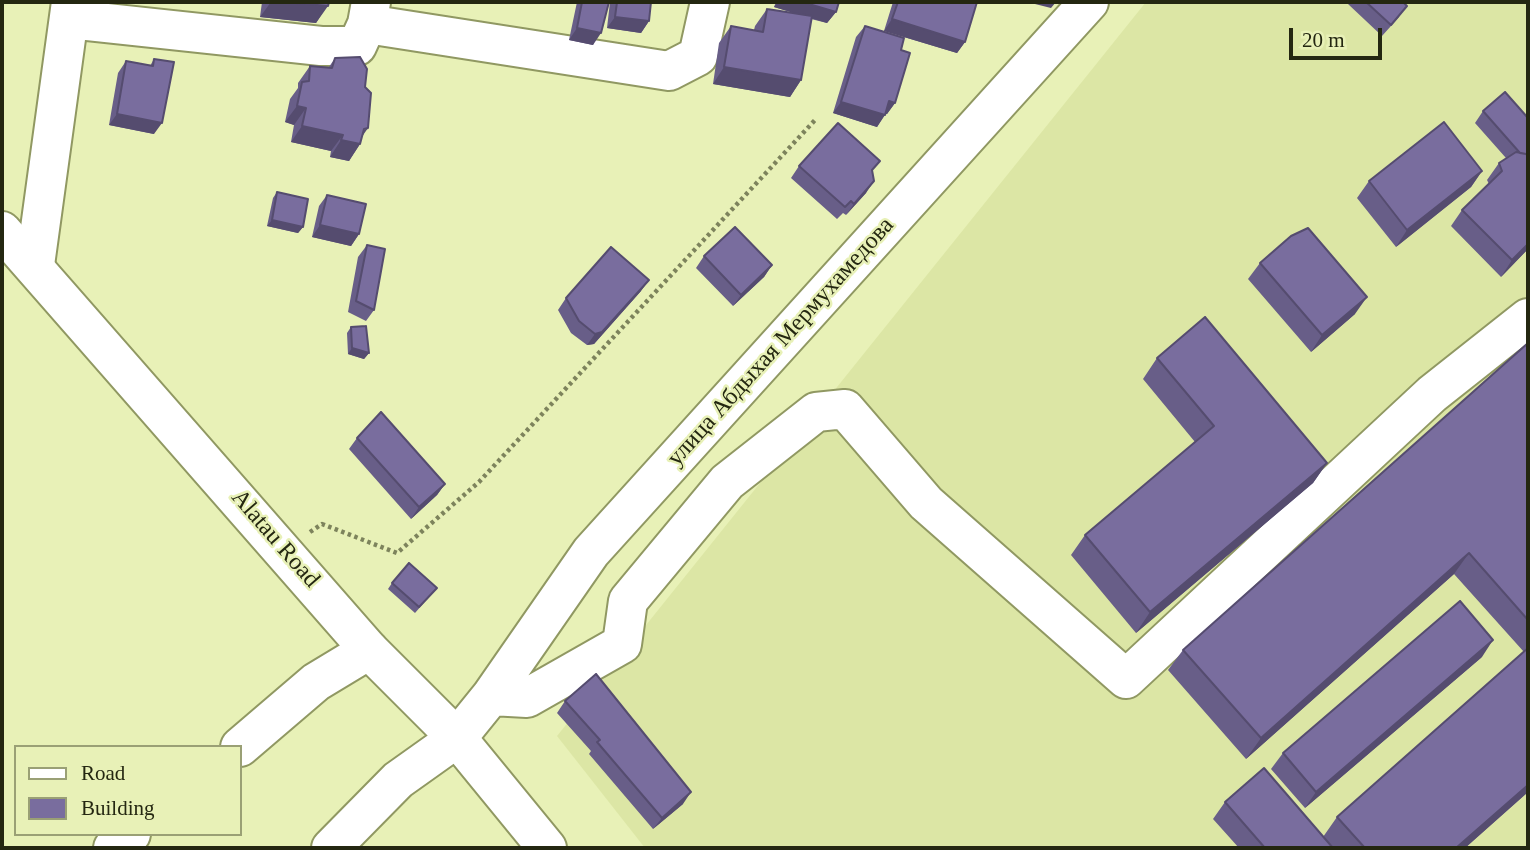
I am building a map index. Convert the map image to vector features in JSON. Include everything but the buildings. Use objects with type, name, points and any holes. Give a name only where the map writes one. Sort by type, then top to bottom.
[{"type":"street","points":[[34,265],[70,10],[321,46],[357,46],[369,13],[669,71],[698,56],[710,2]]},
{"type":"street","name":"улица Абдыхая Мермухамедова","points":[[331,848],[398,779],[457,738],[491,696],[591,552],[1089,2]]},
{"type":"street","name":"Alatau Road","points":[[2,230],[283,548],[369,650],[457,738],[547,848]]},
{"type":"street","points":[[491,696],[527,698],[622,644],[628,601],[727,482],[816,412],[845,409],[926,503],[1126,679],[1432,394],[1528,318]]},
{"type":"street","points":[[242,745],[316,682],[369,650]]},
{"type":"street","points":[[113,848],[128,836]]},
{"type":"path","points":[[283,548],[322,524],[397,553],[479,482],[816,119]]},
{"type":"shaded area","points":[[1146,2],[1528,2],[1528,848],[645,848],[557,736]]}]
